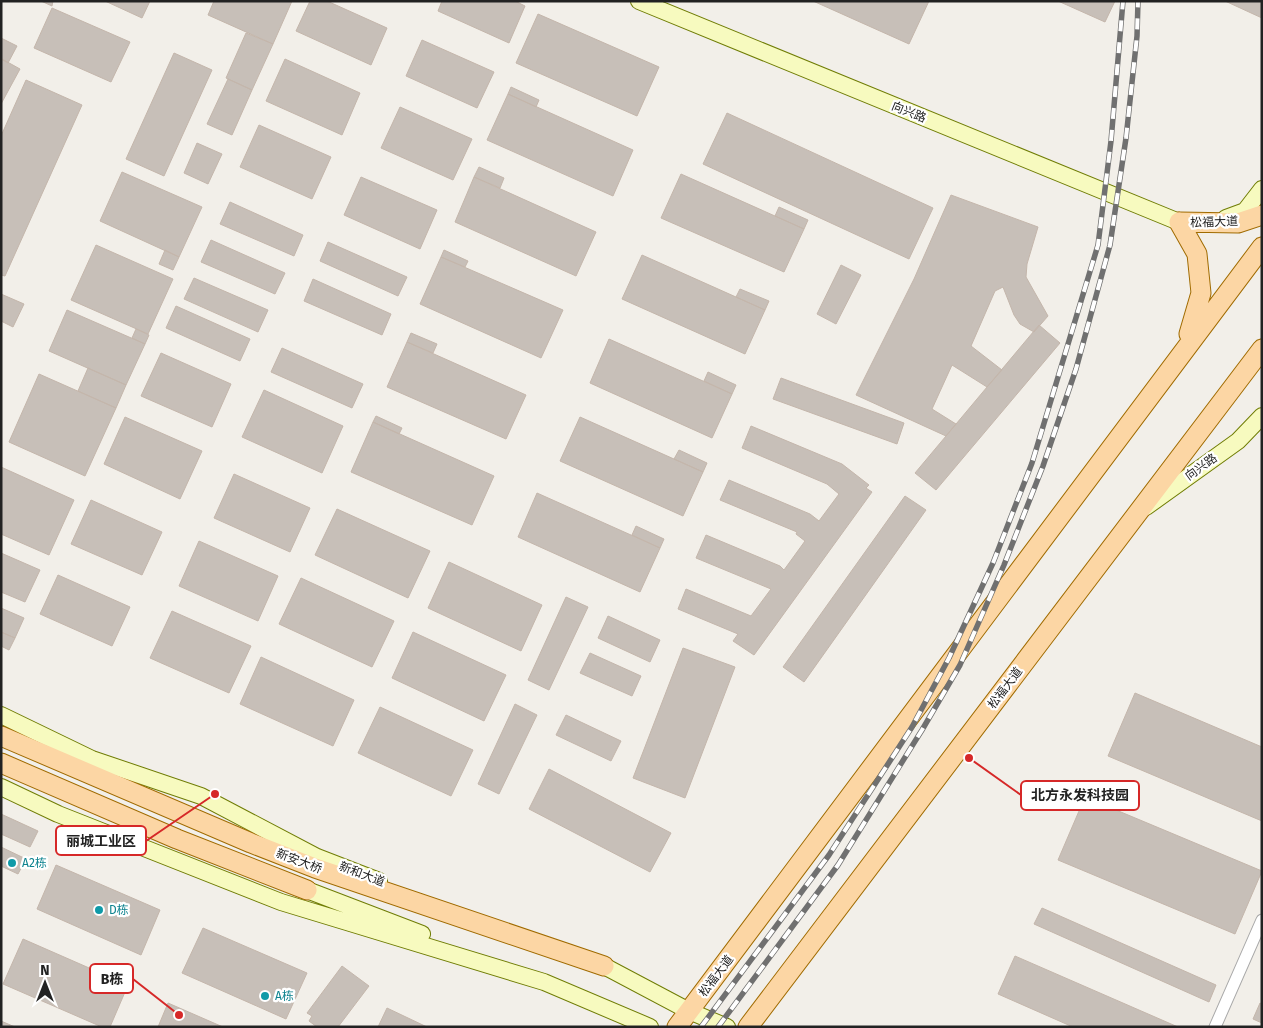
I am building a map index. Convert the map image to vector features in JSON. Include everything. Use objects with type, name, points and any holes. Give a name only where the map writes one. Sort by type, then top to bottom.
[{"type":"main road","name":"向兴路","points":[[639,1],[1179,222]]},
{"type":"main road","points":[[1210,224],[1245,211],[1262,189]]},
{"type":"main road","name":"松福大道","points":[[1179,222],[1238,223],[1262,215]]},
{"type":"main road","name":"松福大道","points":[[1179,222],[1197,254],[1202,293],[1185,348]]},
{"type":"main road","name":"松福大道","points":[[677,1027],[1262,247]]},
{"type":"main road","name":"松福大道","points":[[748,1027],[1262,350]]},
{"type":"main road","name":"向兴路","points":[[1136,515],[1238,440],[1262,416]]},
{"type":"main road","name":"新和大道","points":[[1,715],[92,758],[201,796],[318,857],[604,966],[690,1011],[727,1027]]},
{"type":"main road","name":"新安大桥","points":[[1,736],[251,843],[315,868],[604,966]]},
{"type":"main road","name":"新安大桥","points":[[1,763],[177,839],[544,982]]},
{"type":"main road","points":[[1,787],[58,814],[282,902],[544,982],[650,1027]]},
{"type":"street","points":[[1214,1027],[1262,920]]},
{"type":"building","points":[[41,1],[53,1],[52,6]]},
{"type":"building","points":[[105,1],[150,1],[142,18]]},
{"type":"building","points":[[214,1],[292,1],[273,44],[208,15]]},
{"type":"building","points":[[310,1],[327,1],[387,28],[371,65],[296,31]]},
{"type":"building","points":[[442,1],[515,1],[525,6],[509,43],[438,11]]},
{"type":"building","points":[[813,1],[929,1],[909,44]]},
{"type":"building","points":[[1058,1],[1115,1],[1105,22]]},
{"type":"building","points":[[1225,1],[1262,1],[1262,18]]},
{"type":"building","points":[[52,8],[130,42],[111,82],[34,48]]},
{"type":"building","points":[[538,14],[659,67],[637,116],[516,63]]},
{"type":"building","points":[[246,33],[273,44],[252,90],[226,78]]},
{"type":"building","points":[[1,38],[17,46],[8,63],[1,59]]},
{"type":"building","points":[[422,40],[494,72],[477,108],[406,76]]},
{"type":"building","points":[[174,53],[212,70],[164,176],[126,159]]},
{"type":"building","points":[[2,59],[20,69],[1,104],[1,61]]},
{"type":"building","points":[[285,59],[360,93],[342,135],[266,101]]},
{"type":"building","points":[[228,79],[252,90],[232,135],[207,124]]},
{"type":"building","points":[[26,80],[82,105],[5,276],[1,275],[1,136]]},
{"type":"building","points":[[511,87],[539,100],[536,107],[508,94]]},
{"type":"building","points":[[508,94],[633,150],[613,196],[487,140]]},
{"type":"building","points":[[400,107],[472,139],[453,180],[381,148]]},
{"type":"building","points":[[727,113],[933,208],[909,259],[703,164]]},
{"type":"building","points":[[259,125],[331,157],[312,199],[240,167]]},
{"type":"building","points":[[197,143],[222,154],[208,184],[184,173]]},
{"type":"building","points":[[479,167],[504,178],[500,188],[474,177]]},
{"type":"building","points":[[122,172],[202,207],[179,257],[100,221]]},
{"type":"building","points":[[681,174],[804,229],[784,272],[661,218]]},
{"type":"building","points":[[361,177],[437,210],[420,249],[344,215]]},
{"type":"building","points":[[474,177],[596,232],[576,276],[455,222]]},
{"type":"building","points":[[951,195],[1038,227],[1027,264],[1026,277],[1048,316],[1034,332],[1020,324],[1014,315],[1003,287],[995,291],[971,346],[1002,370],[987,387],[952,365],[932,409],[956,424],[946,436],[856,395],[914,279]]},
{"type":"building","points":[[230,202],[303,235],[294,256],[220,224]]},
{"type":"building","points":[[779,207],[808,220],[804,229],[775,216]]},
{"type":"building","points":[[211,240],[285,273],[275,294],[201,262]]},
{"type":"building","points":[[328,242],[407,277],[398,296],[320,261]]},
{"type":"building","points":[[96,245],[173,279],[148,334],[71,300]]},
{"type":"building","points":[[165,250],[179,257],[173,270],[159,264]]},
{"type":"building","points":[[444,250],[468,261],[465,267],[441,257]]},
{"type":"building","points":[[642,255],[765,310],[745,354],[622,299]]},
{"type":"building","points":[[441,257],[563,310],[541,358],[420,304]]},
{"type":"building","points":[[841,265],[861,275],[836,324],[817,314]]},
{"type":"building","points":[[194,278],[268,310],[258,332],[184,299]]},
{"type":"building","points":[[313,279],[391,314],[382,335],[304,301]]},
{"type":"building","points":[[740,289],[769,301],[765,310],[736,297]]},
{"type":"building","points":[[1,294],[24,304],[13,327],[1,321]]},
{"type":"building","points":[[176,306],[250,339],[240,361],[166,328]]},
{"type":"building","points":[[67,310],[145,344],[126,385],[49,351]]},
{"type":"building","points":[[1039,325],[1060,343],[936,490],[915,473]]},
{"type":"building","points":[[136,329],[149,335],[145,344],[132,338]]},
{"type":"building","points":[[411,333],[437,344],[433,353],[407,342]]},
{"type":"building","points":[[609,339],[732,394],[712,438],[590,383]]},
{"type":"building","points":[[407,342],[526,395],[506,439],[387,387]]},
{"type":"building","points":[[282,348],[363,384],[352,408],[271,372]]},
{"type":"building","points":[[161,353],[231,384],[212,427],[141,396]]},
{"type":"building","points":[[88,368],[126,385],[116,408],[78,391]]},
{"type":"building","points":[[708,372],[736,385],[732,394],[704,381]]},
{"type":"building","points":[[39,374],[116,408],[85,476],[9,442]]},
{"type":"building","points":[[781,378],[904,423],[897,444],[773,399]]},
{"type":"building","points":[[264,390],[343,426],[322,473],[242,437]]},
{"type":"building","points":[[376,416],[402,428],[399,434],[373,422]]},
{"type":"building","points":[[125,417],[202,451],[180,499],[104,464]]},
{"type":"building","points":[[580,417],[703,472],[683,516],[560,461]]},
{"type":"building","points":[[373,422],[494,476],[472,525],[351,472]]},
{"type":"building","points":[[751,426],[842,464],[869,485],[866,488],[872,492],[754,655],[733,641],[738,634],[678,609],[686,589],[751,616],[771,589],[696,558],[706,535],[780,566],[784,570],[805,541],[796,534],[797,532],[720,500],[729,480],[810,514],[819,521],[839,494],[827,484],[742,448]]},
{"type":"building","points":[[679,450],[707,463],[703,472],[674,459]]},
{"type":"building","points":[[1,467],[74,500],[49,555],[1,534]]},
{"type":"building","points":[[234,474],[310,508],[290,552],[214,518]]},
{"type":"building","points":[[537,493],[660,548],[640,592],[518,537]]},
{"type":"building","points":[[905,496],[926,510],[804,682],[783,667]]},
{"type":"building","points":[[91,500],[162,532],[142,575],[71,544]]},
{"type":"building","points":[[337,509],[430,551],[408,598],[315,555]]},
{"type":"building","points":[[636,526],[664,539],[660,548],[632,535]]},
{"type":"building","points":[[199,541],[278,576],[258,621],[179,586]]},
{"type":"building","points":[[1,553],[40,570],[25,602],[1,592]]},
{"type":"building","points":[[449,562],[542,605],[521,651],[428,608]]},
{"type":"building","points":[[58,575],[130,607],[112,646],[40,614]]},
{"type":"building","points":[[301,578],[394,621],[372,667],[279,624]]},
{"type":"building","points":[[566,597],[588,607],[549,690],[528,680]]},
{"type":"building","points":[[1,608],[24,618],[15,638],[1,632]]},
{"type":"building","points":[[172,611],[251,646],[229,693],[150,658]]},
{"type":"building","points":[[608,616],[660,640],[650,662],[598,638]]},
{"type":"building","points":[[1,632],[15,638],[9,650],[1,646]]},
{"type":"building","points":[[413,632],[506,675],[484,721],[392,678]]},
{"type":"building","points":[[683,648],[735,667],[685,798],[633,778]]},
{"type":"building","points":[[590,653],[641,676],[632,696],[580,673]]},
{"type":"building","points":[[261,657],[354,700],[333,746],[240,704]]},
{"type":"building","points":[[1135,693],[1262,747],[1262,821],[1108,756]]},
{"type":"building","points":[[515,704],[537,715],[499,794],[478,784]]},
{"type":"building","points":[[380,707],[473,750],[451,796],[358,753]]},
{"type":"building","points":[[566,715],[621,741],[611,761],[556,735]]},
{"type":"building","points":[[549,769],[671,833],[650,872],[529,809]]},
{"type":"building","points":[[1085,797],[1262,871],[1235,934],[1058,860]]},
{"type":"building","points":[[1,814],[38,831],[30,847],[1,834]]},
{"type":"building","name":"A2栋","points":[[1,847],[26,859],[18,874],[1,866]]},
{"type":"building","name":"D栋","points":[[56,865],[160,910],[141,955],[37,909]]},
{"type":"building","points":[[1042,908],[1216,985],[1209,1002],[1034,924]]},
{"type":"building","name":"A栋","points":[[203,928],[307,973],[286,1019],[182,973]]},
{"type":"building","points":[[23,939],[128,985],[110,1027],[102,1027],[3,984]]},
{"type":"building","points":[[1015,956],[1178,1027],[1073,1027],[998,994]]},
{"type":"building","points":[[342,966],[369,986],[338,1027],[317,1027],[309,1021],[312,1016],[307,1013]]},
{"type":"building","points":[[168,1003],[223,1027],[158,1027]]},
{"type":"building","points":[[1260,1003],[1262,1004],[1262,1023],[1253,1019]]},
{"type":"building","points":[[387,1008],[427,1027],[378,1027]]},
{"type":"building","points":[[1,1021],[15,1027],[1,1027]]},
{"type":"railway","points":[[701,1027],[829,855],[912,727],[949,658],[993,563],[1032,463],[1098,245],[1111,141],[1123,1]]},
{"type":"railway","points":[[718,1027],[838,865],[922,730],[960,665],[1004,565],[1043,466],[1076,369],[1110,245],[1126,138],[1137,36],[1138,1]]},
{"type":"place","name":"北方永发科技园","points":[[969,758]]},
{"type":"place","name":"丽城工业区","points":[[215,794]]},
{"type":"place","name":"A2栋","points":[[12,863]]},
{"type":"place","name":"D栋","points":[[99,910]]},
{"type":"place","name":"A栋","points":[[265,996]]},
{"type":"place","name":"B栋","points":[[179,1015]]}]
